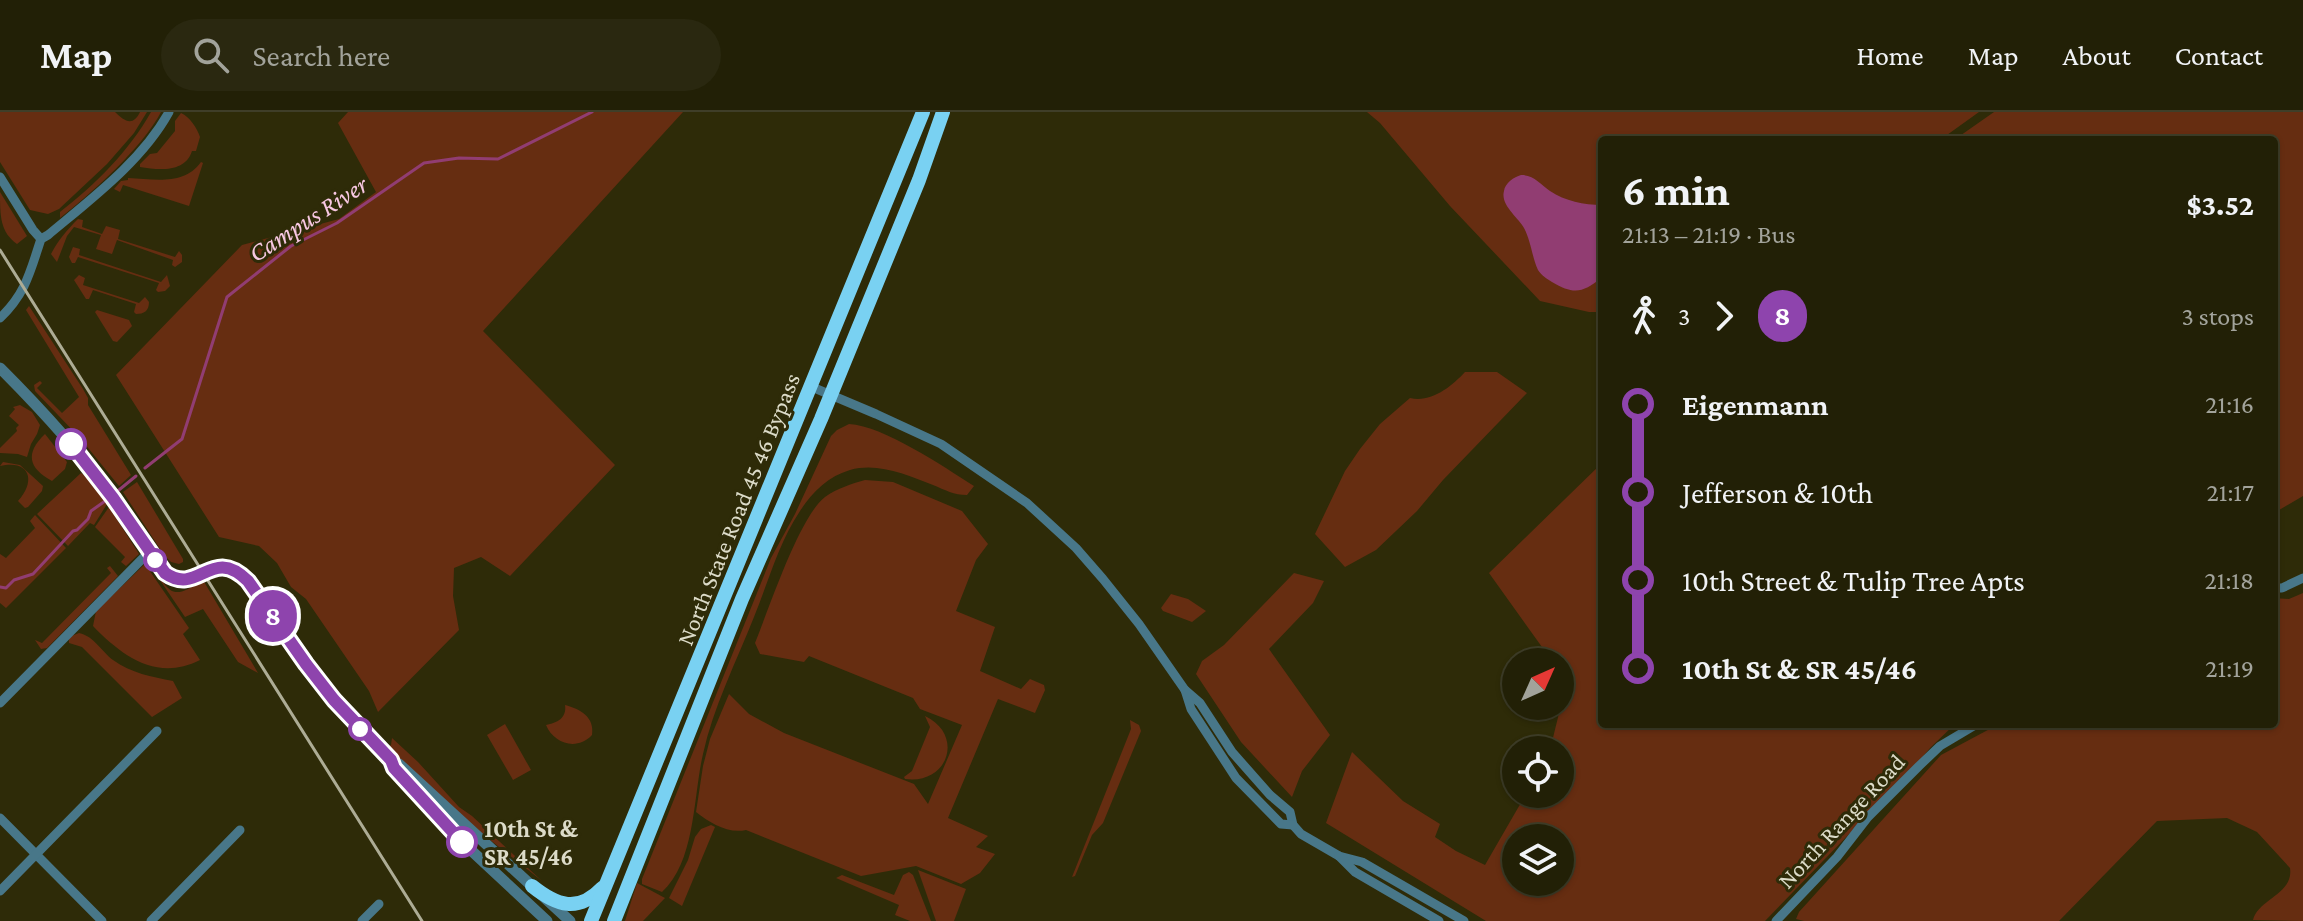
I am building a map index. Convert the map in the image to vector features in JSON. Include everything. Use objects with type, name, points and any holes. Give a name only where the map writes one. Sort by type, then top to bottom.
[{"type":"highway","name":"North State Road 45 46 Bypass","points":[[591,921],[923,112]]},
{"type":"highway","name":"North State Road 45 46 Bypass","points":[[614,921],[742,599],[831,395],[919,180],[943,112]]},
{"type":"highway","points":[[532,886],[556,900],[576,905],[595,895],[609,877]]},
{"type":"street","points":[[0,318],[24,289],[41,239],[123,169],[169,112]]},
{"type":"street","points":[[0,177],[41,239]]},
{"type":"street","points":[[0,368],[54,424],[111,494],[165,573],[175,579],[193,578],[222,566],[243,576],[334,700],[391,760],[570,921]]},
{"type":"street","points":[[812,387],[941,444],[1041,514],[1103,579],[1139,624],[1185,690],[1191,709],[1236,778],[1281,824],[1293,825],[1301,834],[1339,856],[1355,872],[1439,921]]},
{"type":"street","points":[[0,703],[149,552]]},
{"type":"street","points":[[2278,588],[2303,578]]},
{"type":"street","name":"North Range Road","points":[[1776,921],[1837,857],[1868,817],[1909,776],[1940,746],[1970,728]]},
{"type":"street","points":[[0,891],[157,731]]},
{"type":"street","points":[[391,760],[394,768],[446,827],[547,921]]},
{"type":"street","points":[[0,818],[102,921]]},
{"type":"street","points":[[151,921],[240,830]]},
{"type":"street","points":[[1339,856],[1362,862],[1464,921]]},
{"type":"street","points":[[362,921],[379,904]]},
{"type":"shaded area","points":[[0,112],[115,112],[131,121],[140,112],[147,112],[134,133],[107,164],[59,209],[48,214],[30,210],[0,162]]},
{"type":"shaded area","points":[[151,112],[161,112],[142,140],[101,183],[60,218],[60,212],[122,154]]},
{"type":"shaded area","points":[[348,112],[683,112],[483,331],[615,465],[510,576],[481,557],[454,568],[453,596],[459,630],[378,712],[369,691],[306,599],[291,587],[277,563],[259,546],[219,537],[116,375],[242,245],[339,219],[376,192],[338,123]]},
{"type":"shaded area","points":[[1367,112],[1979,112],[1946,136],[1598,136],[1598,312],[1540,301],[1450,206],[1380,123]]},
{"type":"shaded area","points":[[1994,112],[2303,112],[2303,496],[2278,511],[2278,136],[1960,136]]},
{"type":"shaded area","points":[[181,113],[199,134],[196,151],[192,151],[189,158],[177,167],[140,167],[150,154],[157,153],[175,131],[175,121]]},
{"type":"shaded area","points":[[201,162],[189,206],[123,185],[120,192],[114,189],[128,178],[177,178],[194,170]]},
{"type":"shaded area","points":[[1526,175],[1568,200],[1598,205],[1598,280],[1584,289],[1572,290],[1542,275],[1522,224],[1505,201],[1505,188],[1513,179]]},
{"type":"shaded area","points":[[0,192],[27,236],[17,244],[7,234],[2,222]]},
{"type":"shaded area","points":[[78,219],[83,220],[82,227],[102,234],[106,226],[120,230],[118,239],[175,257],[179,251],[182,262],[175,267],[173,260],[117,240],[112,254],[96,249],[101,235],[74,227],[57,262],[51,254]]},
{"type":"shaded area","points":[[73,247],[80,249],[79,255],[161,282],[167,275],[170,286],[158,292],[159,283],[78,257],[72,263],[69,257]]},
{"type":"shaded area","points":[[79,275],[85,278],[83,285],[139,303],[145,297],[149,302],[148,308],[144,313],[136,314],[136,304],[93,290],[86,299],[74,280]]},
{"type":"shaded area","points":[[29,306],[83,389],[88,405],[131,475],[119,486],[80,438],[35,391],[34,385],[40,381],[42,383],[37,388],[62,413],[79,397],[26,310]]},
{"type":"shaded area","points":[[97,310],[129,320],[132,326],[117,342],[113,341],[95,312]]},
{"type":"shaded area","points":[[1465,372],[1497,372],[1527,393],[1417,511],[1376,550],[1345,567],[1315,534],[1345,471],[1380,424],[1410,398],[1433,396]]},
{"type":"shaded area","points":[[20,405],[32,412],[40,425],[27,457],[0,453],[0,448],[17,431],[19,425],[9,416],[15,409],[13,407]]},
{"type":"shaded area","points":[[849,424],[896,439],[974,486],[967,495],[958,494],[892,471],[861,468],[835,476],[810,497],[780,549],[713,720],[703,754],[692,827],[681,863],[662,892],[642,884],[771,558],[831,436]]},
{"type":"shaded area","points":[[45,434],[67,462],[65,469],[52,481],[38,471],[32,460],[34,448]]},
{"type":"shaded area","points":[[3,462],[20,465],[43,486],[28,507],[25,508],[18,501],[27,486],[27,473],[18,466],[0,466]]},
{"type":"shaded area","points":[[1598,467],[1598,728],[1951,728],[1765,921],[1486,921],[1326,823],[1352,752],[1403,801],[1440,824],[1435,837],[1456,851],[1485,865],[1502,836],[1502,896],[1574,896],[1574,824],[1509,824],[1518,808],[1574,808],[1574,736],[1553,736],[1557,720],[1574,720],[1574,648],[1543,648],[1489,573]]},
{"type":"shaded area","points":[[81,473],[107,504],[94,525],[90,523],[68,546],[37,514]]},
{"type":"shaded area","points":[[865,480],[893,482],[962,511],[988,544],[976,560],[956,611],[995,627],[980,671],[1021,689],[1030,679],[1044,685],[1045,690],[1035,713],[998,699],[948,818],[988,836],[976,847],[995,854],[980,873],[961,884],[916,866],[861,876],[746,830],[720,827],[696,812],[710,739],[729,694],[749,714],[784,733],[914,784],[928,804],[962,725],[920,709],[913,698],[809,656],[804,662],[760,654],[755,643],[795,543],[815,508],[835,491]]},
{"type":"shaded area","points":[[137,482],[183,562],[171,562],[164,555],[123,492]]},
{"type":"shaded area","points":[[109,507],[139,554],[126,566],[121,562],[125,557],[95,527]]},
{"type":"shaded area","points":[[35,515],[66,548],[6,608],[0,603],[0,554],[6,558],[35,528],[30,521]]},
{"type":"shaded area","points":[[145,564],[189,628],[183,634],[200,660],[184,666],[155,667],[128,656],[93,626],[96,611]]},
{"type":"shaded area","points":[[149,564],[176,592],[203,580],[258,673],[238,662],[203,609],[185,617]]},
{"type":"shaded area","points":[[110,566],[118,576],[47,648],[41,649],[35,640],[42,643],[111,573],[107,568]]},
{"type":"shaded area","points":[[1294,573],[1324,581],[1313,603],[1269,649],[1330,735],[1302,771],[1292,797],[1241,742],[1196,674],[1202,661],[1224,645]]},
{"type":"shaded area","points":[[2303,593],[2303,921],[2253,920],[2261,907],[2287,884],[2290,868],[2257,832],[2227,818],[2157,821],[2059,921],[1796,919],[1941,755],[1992,728],[2278,728],[2278,598],[2289,599]]},
{"type":"shaded area","points":[[1171,594],[1188,599],[1206,611],[1192,622],[1163,611],[1161,608]]},
{"type":"shaded area","points":[[79,633],[89,637],[113,660],[127,668],[173,681],[182,698],[152,717],[82,647],[69,643],[69,637]]},
{"type":"shaded area","points":[[565,705],[581,712],[591,723],[592,735],[580,743],[560,741],[546,725],[560,719]]},
{"type":"shaded area","points":[[925,716],[937,724],[945,735],[948,746],[946,757],[941,767],[932,774],[920,779],[905,779],[912,771],[930,727]]},
{"type":"shaded area","points":[[1130,720],[1139,725],[1141,731],[1103,823],[1092,835],[1072,877],[1131,729]]},
{"type":"shaded area","points":[[505,724],[531,770],[513,780],[487,735]]},
{"type":"shaded area","points":[[392,738],[459,807],[542,881],[470,824],[387,747],[391,745]]},
{"type":"shaded area","points":[[711,825],[715,827],[682,906],[669,898],[688,860],[695,837],[701,829]]},
{"type":"shaded area","points":[[918,870],[966,889],[954,921],[936,921]]},
{"type":"shaded area","points":[[909,872],[913,875],[931,921],[910,921],[895,915],[899,905],[836,878],[842,875],[894,895],[903,875]]},
{"type":"shaded area","points":[[637,883],[665,898],[643,921],[625,921]]},
{"type":"waterway","name":"Campus River","points":[[145,468],[182,439],[227,297],[291,246],[337,223],[424,163],[459,158],[498,159],[592,112]]},
{"type":"waterway","name":"Campus River","points":[[114,494],[136,476]]},
{"type":"waterway","name":"Campus River","points":[[0,587],[6,588],[14,580],[33,574],[88,519],[91,511],[108,499]]},
{"type":"railway","points":[[0,250],[422,921]]},
{"type":"bus line","name":"8","points":[[71,444],[165,573],[175,579],[186,580],[222,566],[238,572],[253,586],[334,700],[462,842]]},
{"type":"place","name":"10th St & SR 45/46","points":[[462,842]]}]
